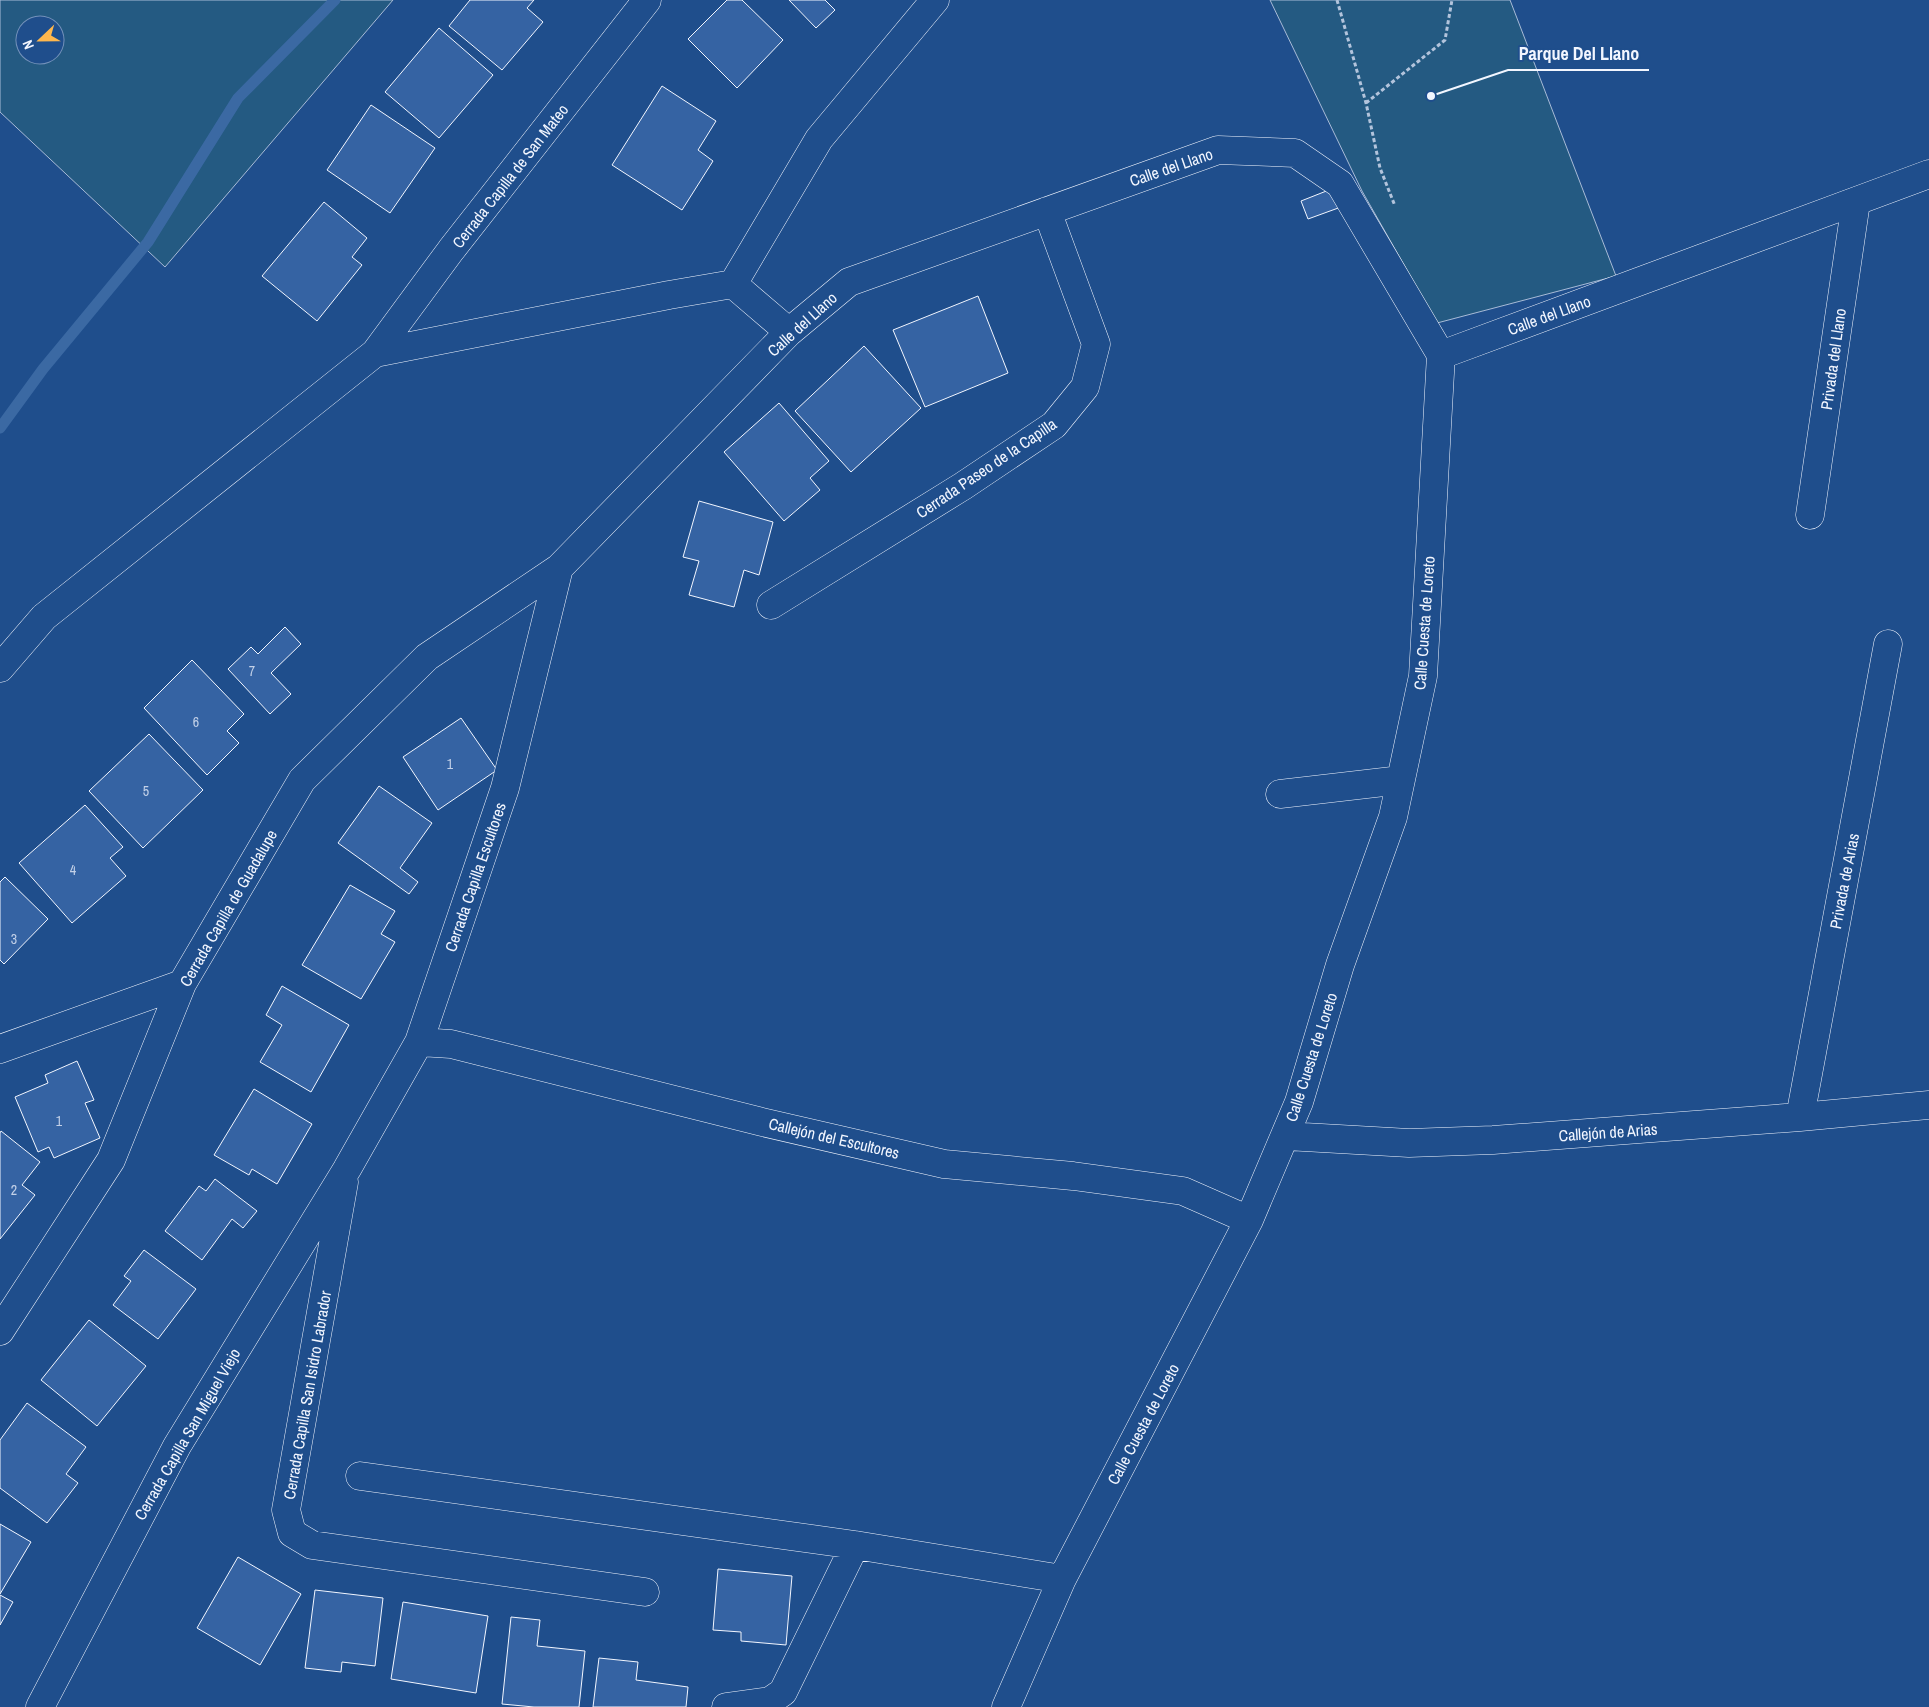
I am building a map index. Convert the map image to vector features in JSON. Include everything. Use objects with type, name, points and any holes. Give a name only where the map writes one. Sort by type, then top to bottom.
[{"type":"street","name":"Cerrada Capilla de San Mateo","points":[[375,353],[451,250],[647,0]]},
{"type":"street","points":[[0,668],[44,617],[375,353],[733,284],[819,139],[935,0]]},
{"type":"street","name":"Calle del Llano","points":[[559,568],[789,332],[849,282],[1218,150],[1295,153],[1340,184],[1441,355],[1929,174]]},
{"type":"street","name":"Privada del Llano","points":[[1810,515],[1856,202]]},
{"type":"street","name":"Cerrada Paseo de la Capilla","points":[[771,605],[963,486],[1054,425],[1085,387],[1096,344],[1047,211]]},
{"type":"street","points":[[733,284],[789,332]]},
{"type":"street","name":"Calle Cuesta de Loreto","points":[[1006,1707],[1062,1579],[1249,1220],[1286,1136],[1299,1102],[1340,965],[1392,817],[1423,676],[1441,355]]},
{"type":"street","name":"Cerrada Capilla de Guadalupe","points":[[0,1331],[111,1160],[182,984],[302,780],[427,657],[559,568]]},
{"type":"street","name":"Cerrada Capilla Escultores","points":[[347,1168],[419,1042],[505,788],[559,568]]},
{"type":"street","name":"Privada de Arias","points":[[1800,1117],[1888,644]]},
{"type":"street","points":[[1280,794],[1401,780]]},
{"type":"street","points":[[0,1049],[182,984]]},
{"type":"street","name":"Callejón del Escultores","points":[[419,1042],[451,1044],[762,1122],[944,1164],[1073,1176],[1183,1191],[1249,1220]]},
{"type":"street","name":"Callejón de Arias","points":[[1286,1136],[1419,1143],[1512,1139],[1929,1105]]},
{"type":"street","name":"Cerrada Capilla San Isidro Labrador","points":[[347,1168],[286,1510],[292,1533],[312,1545],[645,1592]]},
{"type":"street","name":"Cerrada Capilla San Miguel Viejo","points":[[40,1707],[177,1446],[347,1168]]},
{"type":"street","points":[[360,1476],[855,1545],[1062,1579]]},
{"type":"street","points":[[726,1707],[770,1701],[783,1692],[855,1545]]},
{"type":"path","points":[[1337,0],[1366,103],[1380,168],[1398,214]]},
{"type":"path","points":[[1366,103],[1445,40],[1452,0]]},
{"type":"shaded area","points":[[0,0],[393,0],[165,267],[0,112]]},
{"type":"shaded area","points":[[1270,0],[1510,0],[1616,276],[1437,323],[1362,191]]},
{"type":"building","points":[[470,0],[534,0],[527,8],[543,22],[502,70],[449,26]]},
{"type":"building","points":[[727,0],[742,0],[783,40],[737,88],[688,39]]},
{"type":"building","points":[[789,0],[825,0],[835,10],[816,28]]},
{"type":"building","points":[[439,28],[493,75],[439,138],[385,92]]},
{"type":"building","points":[[662,86],[716,121],[698,150],[713,161],[682,210],[612,165]]},
{"type":"building","points":[[371,105],[435,148],[390,213],[327,170]]},
{"type":"building","points":[[1334,188],[1341,207],[1308,219],[1301,201]]},
{"type":"building","points":[[324,202],[367,238],[352,257],[362,265],[317,321],[262,276]]},
{"type":"building","points":[[978,296],[1008,373],[925,407],[893,330]]},
{"type":"building","points":[[864,346],[921,408],[851,472],[795,411]]},
{"type":"building","points":[[779,403],[829,461],[810,478],[820,490],[784,521],[724,452]]},
{"type":"building","points":[[699,501],[773,522],[759,575],[744,570],[734,607],[689,595],[699,561],[683,557]]},
{"type":"building","points":[[285,627],[301,644],[271,673],[291,694],[270,714],[228,669],[251,647],[258,654]]},
{"type":"building","points":[[192,660],[244,714],[227,731],[239,743],[207,775],[144,708]]},
{"type":"building","points":[[461,718],[497,770],[438,810],[403,757]]},
{"type":"building","points":[[149,734],[203,790],[143,848],[89,791]]},
{"type":"building","points":[[379,786],[432,823],[400,868],[418,882],[409,894],[338,843]]},
{"type":"building","points":[[85,805],[123,847],[110,858],[126,876],[72,923],[19,863]]},
{"type":"building","points":[[5,877],[48,919],[4,964],[0,960],[0,882]]},
{"type":"building","points":[[350,885],[395,911],[381,934],[395,942],[361,999],[302,965]]},
{"type":"building","points":[[282,986],[349,1025],[311,1092],[260,1062],[282,1025],[266,1015]]},
{"type":"building","points":[[77,1061],[94,1100],[85,1103],[100,1138],[54,1158],[49,1147],[38,1152],[15,1097],[48,1083],[45,1075]]},
{"type":"building","points":[[254,1089],[312,1124],[277,1184],[252,1169],[249,1175],[214,1155]]},
{"type":"building","points":[[1,1131],[40,1162],[22,1185],[35,1195],[0,1239],[0,1133]]},
{"type":"building","points":[[215,1179],[257,1211],[243,1228],[232,1219],[202,1260],[165,1231],[199,1186],[206,1191]]},
{"type":"building","points":[[144,1250],[196,1289],[158,1339],[113,1305],[131,1281],[124,1276]]},
{"type":"building","points":[[89,1320],[146,1366],[97,1426],[41,1380]]},
{"type":"building","points":[[27,1403],[86,1447],[66,1474],[78,1483],[47,1523],[0,1488],[0,1440]]},
{"type":"building","points":[[0,1524],[31,1542],[0,1594]]},
{"type":"building","points":[[238,1557],[301,1594],[260,1665],[197,1628]]},
{"type":"building","points":[[718,1569],[792,1576],[786,1645],[741,1641],[741,1632],[713,1630]]},
{"type":"building","points":[[315,1590],[383,1598],[375,1666],[342,1662],[341,1672],[305,1668]]},
{"type":"building","points":[[0,1595],[13,1602],[0,1625]]},
{"type":"building","points":[[403,1602],[488,1616],[476,1693],[391,1679]]},
{"type":"building","points":[[511,1617],[540,1620],[537,1646],[585,1651],[579,1707],[534,1707],[502,1704]]},
{"type":"building","points":[[599,1658],[638,1662],[636,1680],[688,1687],[686,1707],[593,1707]]},
{"type":"waterway","points":[[0,428],[43,369],[148,242],[238,98],[335,0]]},
{"type":"place","name":"Parque Del Llano","points":[[1431,96]]}]
